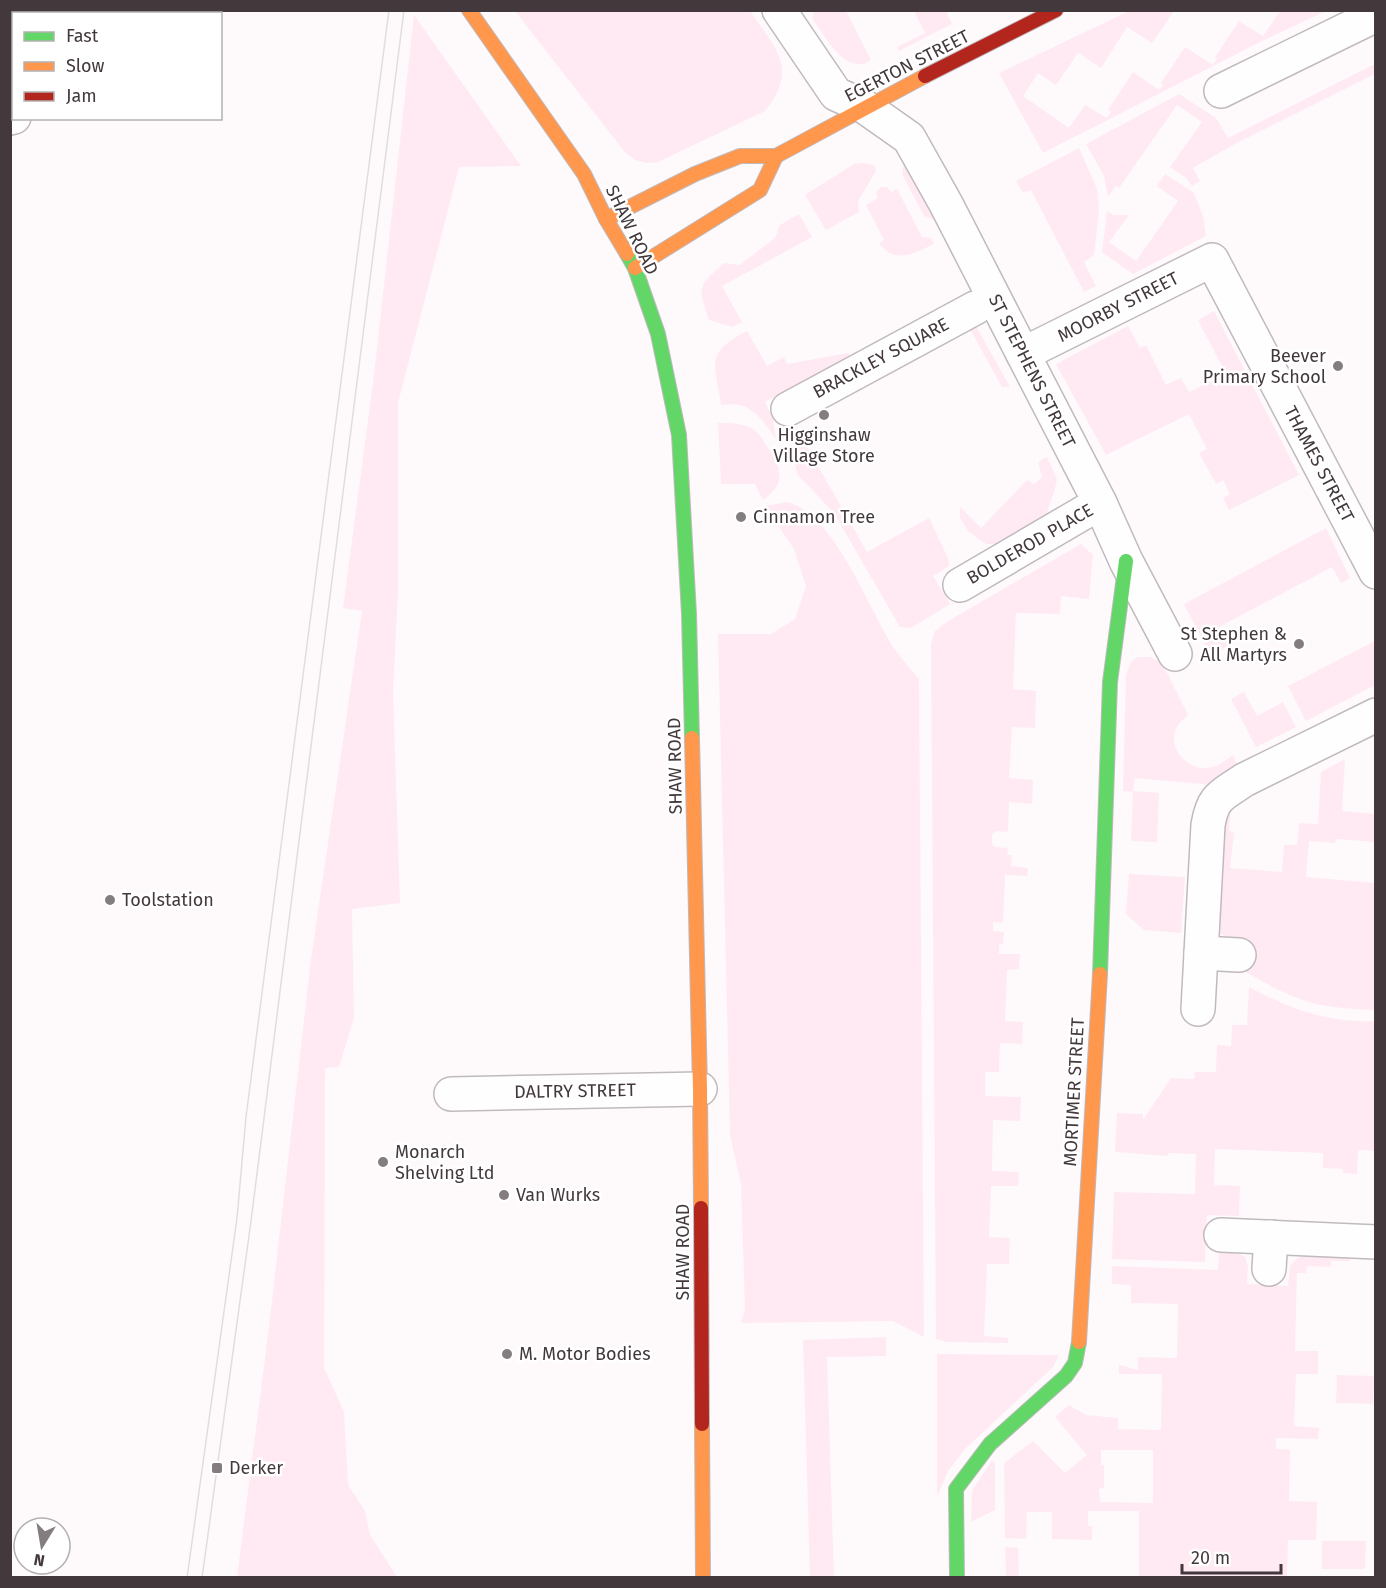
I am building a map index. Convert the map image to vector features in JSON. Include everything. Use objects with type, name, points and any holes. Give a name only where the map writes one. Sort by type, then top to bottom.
[{"type":"street","name":"SHAW ROAD","points":[[469,10],[584,174],[606,219],[635,268],[658,334],[679,435],[689,614],[700,1089],[703,1578]]},
{"type":"street","name":"ST STEPHENS STREET","points":[[779,10],[836,94],[865,107],[909,138],[946,204],[1175,654]]},
{"type":"street","name":"EGERTON STREET","points":[[606,219],[695,174],[740,156],[776,156],[865,107],[1056,10]]},
{"type":"street","points":[[1221,91],[1376,15]]},
{"type":"street","points":[[635,268],[760,190],[776,156]]},
{"type":"street","name":"MOORBY STREET","points":[[1023,354],[1212,260]]},
{"type":"street","name":"THAMES STREET","points":[[1212,260],[1376,572]]},
{"type":"street","name":"BRACKLEY SQUARE","points":[[788,409],[975,308]]},
{"type":"street","name":"BOLDEROD PLACE","points":[[960,585],[1100,503]]},
{"type":"street","name":"MORTIMER STREET","points":[[957,1578],[956,1489],[990,1444],[1066,1376],[1075,1363],[1078,1347],[1101,943],[1110,682],[1113,644],[1126,561]]},
{"type":"street","points":[[1198,1009],[1208,825],[1211,807],[1227,790],[1244,780],[1376,715]]},
{"type":"street","points":[[1201,953],[1239,955]]},
{"type":"street","name":"DALTRY STREET","points":[[451,1094],[700,1089]]},
{"type":"street","points":[[1221,1235],[1270,1253],[1376,1242]]},
{"type":"shaded area","points":[[515,11],[750,11],[780,59],[781,83],[765,111],[658,162],[646,163],[635,160],[624,151]]},
{"type":"shaded area","points":[[814,11],[846,11],[871,60],[863,64],[854,63],[839,55],[812,18]]},
{"type":"shaded area","points":[[914,11],[946,11],[952,24],[899,51],[897,47],[925,33]]},
{"type":"shaded area","points":[[1129,11],[1174,11],[1152,43],[1127,27],[1101,68],[1078,53],[1056,85],[1038,73],[1023,96],[1069,128],[1085,105],[1107,118],[1111,112],[1108,110],[1133,72],[1159,90],[1163,85],[1161,83],[1185,47],[1213,65],[1217,59],[1215,57],[1239,21],[1263,36],[1280,11],[1326,11],[1264,40],[1043,153],[999,73]]},
{"type":"shaded area","points":[[414,15],[521,166],[459,167],[398,403],[398,592],[393,692],[400,903],[352,909],[354,1018],[339,1067],[325,1068],[324,1368],[344,1412],[348,1485],[365,1511],[370,1535],[397,1577],[237,1577],[269,1327],[311,959],[362,611],[343,608],[374,375]]},
{"type":"shaded area","points":[[1375,64],[1375,74],[1231,146],[1193,168],[1200,181],[1192,186],[1186,178],[1170,167],[1202,122],[1177,105],[1119,188],[1116,186],[1108,197],[1104,176],[1086,144],[1179,94],[1216,118],[1228,138]]},
{"type":"shaded area","points":[[1079,148],[1097,189],[1099,209],[1094,255],[1084,262],[1096,286],[1084,292],[1031,190],[1023,193],[1016,181]]},
{"type":"shaded area","points":[[904,163],[935,220],[924,216],[902,174]]},
{"type":"shaded area","points":[[854,164],[874,165],[876,171],[858,201],[859,212],[826,230],[805,195]]},
{"type":"shaded area","points":[[1165,174],[1194,193],[1203,216],[1206,236],[1133,274],[1102,252],[1107,211],[1113,215],[1129,215],[1109,242],[1136,261],[1178,201],[1157,186]]},
{"type":"shaded area","points":[[881,187],[887,187],[891,192],[897,189],[922,237],[931,238],[934,244],[905,255],[891,254],[885,250],[879,243],[884,240],[866,205],[878,198],[876,192]]},
{"type":"shaded area","points":[[799,214],[812,237],[722,286],[742,322],[732,327],[709,320],[702,287],[709,277],[724,263],[740,265],[775,238],[780,225]]},
{"type":"shaded area","points":[[1214,311],[1299,475],[1229,510],[1223,498],[1230,494],[1223,480],[1216,484],[1199,453],[1207,449],[1189,414],[1106,455],[1056,364],[1128,326],[1140,348],[1146,345],[1166,385],[1181,378],[1189,392],[1226,374],[1198,320]]},
{"type":"shaded area","points":[[976,326],[1010,387],[1002,387],[970,329]]},
{"type":"shaded area","points":[[747,331],[767,366],[784,357],[787,364],[848,353],[850,356],[765,402],[773,419],[776,439],[759,417],[747,408],[740,405],[721,405],[715,369],[718,353],[733,339]]},
{"type":"shaded area","points":[[718,423],[733,423],[755,430],[771,452],[780,474],[779,481],[771,494],[763,500],[755,484],[721,484]]},
{"type":"shaded area","points":[[794,424],[867,552],[929,518],[948,558],[949,566],[933,576],[950,604],[911,628],[900,627],[834,513],[798,475],[793,459]]},
{"type":"shaded area","points":[[1047,457],[1057,479],[1046,515],[996,544],[986,544],[968,531],[960,518],[960,507],[981,528],[1027,480],[1034,484],[1042,477],[1038,462]]},
{"type":"shaded area","points":[[787,502],[805,510],[836,544],[896,651],[919,679],[924,1337],[893,1321],[741,1323],[745,1309],[741,1184],[730,1135],[718,634],[771,634],[795,619],[806,586],[794,549],[765,506]]},
{"type":"shaded area","points":[[1326,528],[1350,578],[1341,583],[1332,567],[1219,627],[1228,646],[1211,656],[1184,604]]},
{"type":"shaded area","points":[[1081,544],[1093,555],[1089,599],[1061,596],[1060,614],[1016,613],[1013,689],[1036,691],[1035,728],[1012,727],[1009,778],[1033,780],[1032,804],[1009,802],[1008,832],[996,831],[992,835],[992,844],[995,847],[1008,848],[1007,855],[1012,855],[1011,866],[1028,868],[1027,876],[1005,875],[1003,923],[993,922],[993,931],[1004,932],[1003,944],[999,945],[999,954],[1020,954],[1019,969],[1007,970],[1005,1021],[1023,1022],[1022,1044],[1000,1043],[999,1072],[985,1072],[985,1096],[1021,1097],[1020,1121],[993,1120],[992,1171],[1019,1172],[1018,1186],[991,1186],[989,1237],[1010,1238],[1009,1264],[987,1264],[984,1336],[1008,1338],[1008,1343],[946,1342],[936,1339],[931,644],[935,631],[948,621]]},
{"type":"shaded area","points":[[1375,641],[1375,685],[1306,721],[1288,686]]},
{"type":"shaded area","points":[[1138,657],[1151,657],[1162,663],[1188,715],[1179,724],[1174,740],[1176,748],[1185,761],[1199,768],[1207,768],[1218,765],[1233,755],[1239,768],[1212,785],[1135,778],[1133,791],[1159,793],[1157,842],[1131,841],[1133,792],[1123,791],[1126,675],[1131,662]]},
{"type":"shaded area","points":[[1244,692],[1257,716],[1283,702],[1296,727],[1256,747],[1231,699]]},
{"type":"shaded area","points":[[1345,759],[1342,811],[1375,814],[1375,842],[1336,839],[1335,843],[1309,841],[1306,877],[1375,883],[1375,1010],[1337,1008],[1309,1002],[1271,986],[1244,971],[1246,940],[1232,939],[1215,927],[1220,826],[1231,806],[1229,831],[1234,832],[1230,868],[1282,872],[1284,845],[1297,845],[1299,823],[1318,824],[1321,772]]},
{"type":"shaded area","points":[[1129,874],[1185,877],[1181,933],[1144,930],[1126,914]]},
{"type":"shaded area","points":[[1249,987],[1310,1013],[1341,1020],[1375,1021],[1375,1151],[1358,1150],[1357,1174],[1343,1173],[1343,1169],[1323,1168],[1323,1153],[1215,1149],[1214,1185],[1240,1186],[1239,1216],[1207,1215],[1205,1262],[1112,1259],[1114,1192],[1195,1194],[1196,1154],[1169,1153],[1168,1156],[1115,1152],[1117,1113],[1143,1114],[1143,1120],[1171,1078],[1194,1079],[1195,1072],[1216,1072],[1217,1045],[1231,1046],[1232,1025],[1247,1025]]},
{"type":"shaded area","points":[[1219,1252],[1238,1253],[1245,1257],[1248,1267],[1247,1284],[1288,1286],[1290,1266],[1302,1256],[1317,1252],[1350,1254],[1350,1261],[1331,1261],[1331,1267],[1307,1266],[1306,1273],[1297,1273],[1295,1351],[1318,1351],[1318,1374],[1296,1374],[1294,1426],[1319,1428],[1318,1439],[1276,1438],[1276,1449],[1290,1450],[1289,1501],[1317,1502],[1316,1540],[1288,1540],[1287,1577],[1139,1577],[1139,1511],[1088,1511],[1088,1526],[1092,1526],[1092,1540],[1052,1539],[1052,1512],[1027,1512],[1026,1539],[1005,1538],[1004,1463],[1033,1441],[1065,1473],[1087,1455],[1055,1417],[1069,1405],[1086,1415],[1118,1418],[1118,1429],[1161,1430],[1162,1374],[1119,1374],[1119,1365],[1138,1370],[1138,1357],[1177,1358],[1178,1304],[1131,1303],[1131,1285],[1112,1284],[1112,1266],[1218,1270]],"holes":[[[1101,1450],[1153,1450],[1153,1503],[1100,1502],[1099,1489],[1104,1488],[1104,1465],[1101,1465]]]},
{"type":"shaded area","points":[[886,1337],[886,1356],[827,1357],[834,1577],[810,1577],[803,1340]]},
{"type":"shaded area","points":[[937,1354],[1059,1355],[1053,1367],[965,1449],[948,1471],[937,1497]]},
{"type":"shaded area","points":[[1337,1375],[1374,1376],[1373,1404],[1336,1403]]},
{"type":"shaded area","points":[[992,1460],[995,1464],[995,1510],[971,1522],[972,1491]]},
{"type":"shaded area","points":[[1322,1541],[1366,1541],[1365,1569],[1322,1569]]},
{"type":"shaded area","points":[[1005,1547],[1018,1548],[1019,1577],[1006,1577]]},
{"type":"tram line","points":[[187,1578],[237,1218],[246,1117],[389,10]]},
{"type":"tram line","points":[[202,1578],[251,1221],[404,10]]},
{"type":"traffic: fast","points":[[627,254],[635,268],[658,334],[679,435],[689,614],[692,738]]},
{"type":"traffic: fast","points":[[1100,974],[1110,682],[1126,561]]},
{"type":"traffic: fast","points":[[957,1578],[956,1489],[990,1444],[1066,1376],[1075,1363],[1079,1342]]},
{"type":"traffic: slow","points":[[469,10],[584,174],[606,219],[627,254]]},
{"type":"traffic: slow","points":[[606,219],[695,174],[740,156],[776,156],[925,76]]},
{"type":"traffic: slow","points":[[635,268],[760,190],[776,156]]},
{"type":"traffic: slow","points":[[692,738],[701,1208]]},
{"type":"traffic: slow","points":[[1079,1342],[1100,974]]},
{"type":"traffic: slow","points":[[702,1424],[703,1578]]},
{"type":"traffic: jam","points":[[925,76],[1056,10]]},
{"type":"traffic: jam","points":[[701,1208],[702,1424]]},
{"type":"place","name":"Beever Primary School","points":[[1338,366]]},
{"type":"place","name":"Higginshaw Village Store","points":[[824,415]]},
{"type":"place","name":"Cinnamon Tree","points":[[741,517]]},
{"type":"place","name":"St Stephen & All Martyrs","points":[[1299,644]]},
{"type":"place","name":"Toolstation","points":[[110,900]]},
{"type":"place","name":"Monarch Shelving Ltd","points":[[383,1162]]},
{"type":"place","name":"Van Wurks","points":[[504,1195]]},
{"type":"place","name":"M. Motor Bodies","points":[[507,1354]]},
{"type":"place","name":"Derker","points":[[217,1468]]}]
